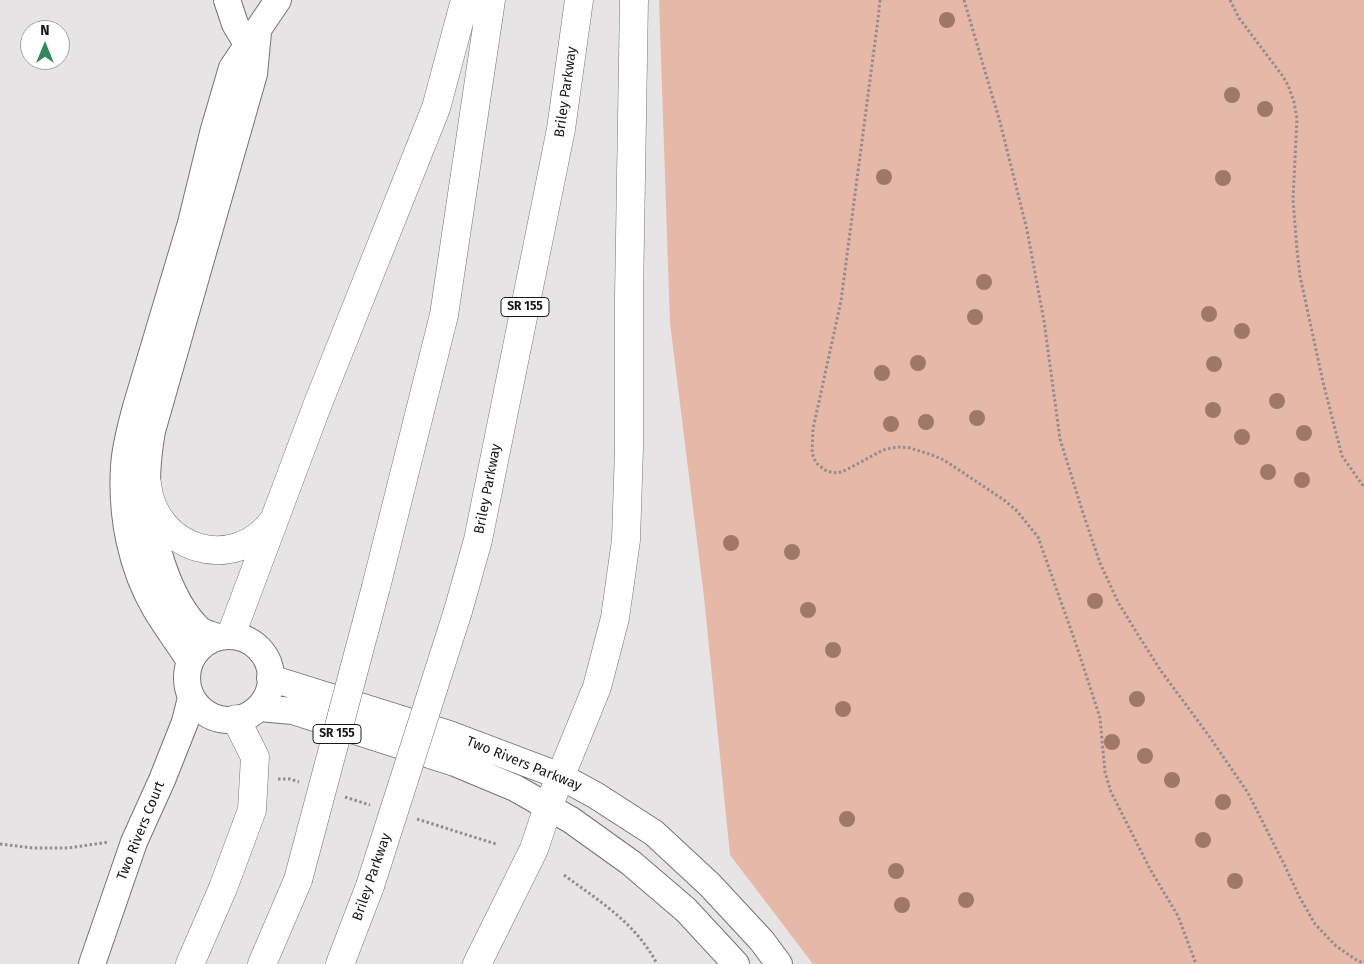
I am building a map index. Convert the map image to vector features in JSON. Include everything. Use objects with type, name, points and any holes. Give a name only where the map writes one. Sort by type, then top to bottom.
[{"type":"highway","points":[[224,636],[276,517],[321,397],[436,108],[465,0]]},
{"type":"highway","name":"SR 155","points":[[262,964],[298,880],[376,587],[444,315],[491,0]]},
{"type":"highway","name":"Briley Parkway","points":[[340,964],[370,886],[458,611],[478,540],[561,129],[579,0]]},
{"type":"highway","points":[[477,964],[534,849],[560,776],[597,687],[615,618],[626,540],[629,448],[629,296],[634,0]]},
{"type":"highway","points":[[147,484],[153,509],[161,523],[180,540],[195,547],[220,550],[237,547],[259,536],[276,517]]},
{"type":"highway","points":[[190,964],[223,888],[252,810],[255,757],[237,715]]},
{"type":"street","points":[[228,0],[235,24],[253,38]]},
{"type":"street","points":[[190,661],[156,609],[142,582],[132,554],[126,525],[123,495],[124,465],[128,436],[136,406],[191,223],[229,77],[232,68],[278,0]]},
{"type":"street","points":[[162,780],[179,753],[211,721],[237,715],[265,700],[270,690],[270,672],[266,658],[256,646],[244,639],[201,631],[185,612],[161,563],[149,511],[147,484],[152,431],[254,74],[253,38]]},
{"type":"street","points":[[224,636],[202,646],[194,654],[190,661],[187,675],[188,689],[191,698],[204,712],[237,715]]},
{"type":"street","name":"Two Rivers Parkway","points":[[270,678],[449,734],[560,776],[596,795],[654,833],[710,885],[762,941],[779,964]]},
{"type":"street","name":"Two Rivers Court","points":[[92,964],[134,842],[162,780],[185,722],[191,698]]},
{"type":"street","name":"Two Rivers Parkway","points":[[237,715],[294,711],[455,763],[514,788],[571,820],[631,863],[686,910],[736,964]]},
{"type":"path","points":[[880,0],[841,301],[813,429],[812,453],[816,462],[825,470],[838,473],[883,450],[900,447],[920,451],[944,460],[1004,500],[1017,510],[1038,537],[1078,647],[1100,718],[1105,772],[1112,792],[1150,870],[1178,916],[1196,964]]},
{"type":"path","points":[[964,0],[1000,122],[1027,230],[1044,321],[1060,439],[1100,563],[1118,602],[1140,638],[1248,794],[1315,924],[1336,946],[1364,964]]},
{"type":"path","points":[[1230,0],[1239,18],[1282,75],[1294,102],[1297,120],[1293,199],[1302,284],[1321,374],[1342,456],[1364,487]]},
{"type":"path","points":[[0,844],[33,848],[60,848],[111,842]]},
{"type":"path","points":[[564,875],[622,918],[644,943],[657,964]]},
{"type":"shaded area","points":[[659,0],[1364,0],[1364,964],[813,964],[730,855],[704,597],[670,323]]}]
